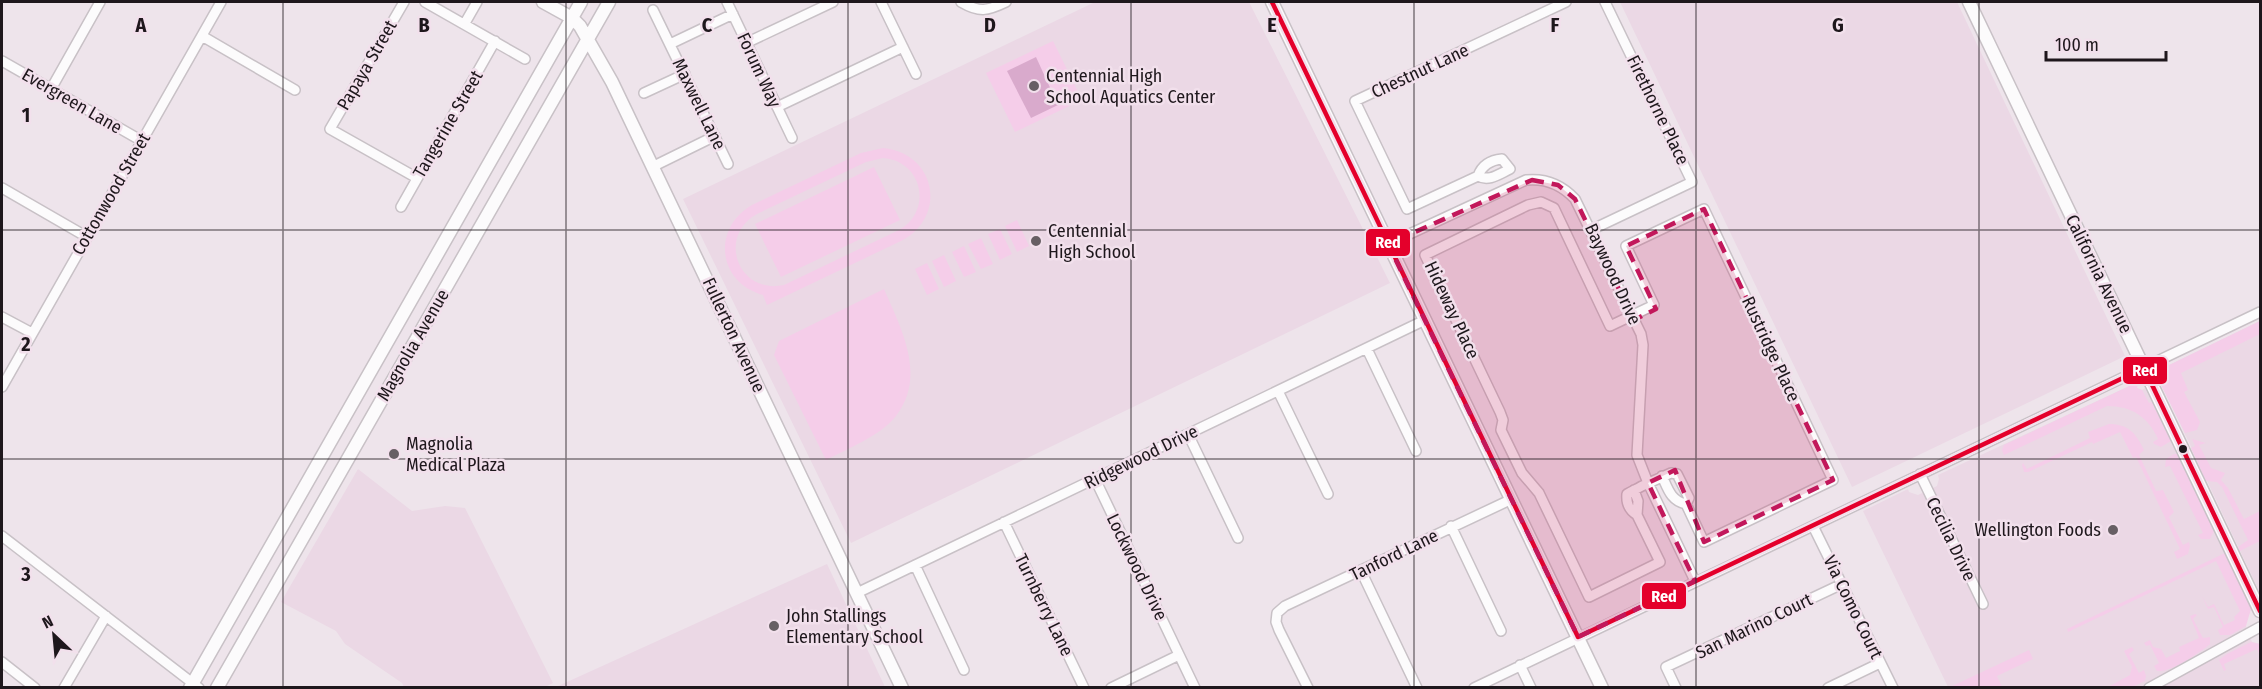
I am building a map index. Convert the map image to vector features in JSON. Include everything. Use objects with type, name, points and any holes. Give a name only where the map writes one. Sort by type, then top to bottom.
[{"type":"main road","name":"Fullerton Avenue","points":[[543,2],[572,18],[588,38],[654,166],[902,687]]},
{"type":"main road","name":"Magnolia Avenue","points":[[194,686],[581,2]]},
{"type":"main road","name":"Magnolia Avenue","points":[[217,687],[609,2]]},
{"type":"main road","points":[[1272,2],[1602,687]]},
{"type":"main road","name":"California Avenue","points":[[1969,2],[2260,611]]},
{"type":"main road","points":[[488,166],[508,177]]},
{"type":"main road","points":[[332,440],[352,451]]},
{"type":"street","points":[[51,89],[100,2]]},
{"type":"street","name":"Cottonwood Street","points":[[2,387],[221,2]]},
{"type":"street","name":"Papaya Street","points":[[404,2],[330,129],[417,178]]},
{"type":"street","points":[[425,2],[525,59]]},
{"type":"street","points":[[465,23],[477,2]]},
{"type":"street","name":"Forum Way","points":[[727,2],[792,138]]},
{"type":"street","points":[[746,43],[833,2]]},
{"type":"street","points":[[881,2],[916,74]]},
{"type":"street","points":[[965,4],[988,10],[1006,2]]},
{"type":"street","name":"Chestnut Lane","points":[[1478,176],[1484,179],[1491,178],[1510,169],[1502,159],[1497,159],[1480,169],[1478,176],[1407,209],[1355,101],[1566,2]]},
{"type":"street","name":"Firethorne Place","points":[[1591,230],[1692,182],[1605,2]]},
{"type":"street","name":"Maxwell Lane","points":[[653,10],[728,164]]},
{"type":"street","points":[[670,44],[733,14]]},
{"type":"street","points":[[202,36],[295,90]]},
{"type":"street","name":"Tangerine Street","points":[[400,207],[495,41]]},
{"type":"street","points":[[777,107],[903,46]]},
{"type":"street","name":"Evergreen Lane","points":[[2,61],[142,141]]},
{"type":"street","points":[[644,93],[685,74]]},
{"type":"street","points":[[654,166],[715,136]]},
{"type":"street","points":[[1510,169],[1515,184]]},
{"type":"street","name":"Baywood Drive","points":[[1388,244],[1526,180],[1541,180],[1564,189],[1581,207],[1641,334],[1643,345],[1637,455],[1695,581]]},
{"type":"street","points":[[2,188],[87,237]]},
{"type":"street","name":"Hideway Place","points":[[1632,315],[1610,326],[1554,208],[1544,203],[1528,206],[1425,255],[1500,412],[1503,420],[1501,430],[1522,473],[1539,493],[1589,597],[1660,562],[1637,515],[1631,511],[1626,502],[1627,494],[1648,483]]},
{"type":"street","name":"Rustridge Place","points":[[1632,315],[1654,305],[1626,246],[1704,209],[1833,480],[1704,542],[1686,504]]},
{"type":"street","points":[[1474,687],[2260,312]]},
{"type":"street","points":[[2,317],[32,333]]},
{"type":"street","name":"Ridgewood Drive","points":[[857,593],[1425,320]]},
{"type":"street","points":[[1367,349],[1416,451]]},
{"type":"street","points":[[1278,391],[1328,494]]},
{"type":"street","points":[[1188,434],[1238,538]]},
{"type":"street","name":"Rustridge Place","points":[[1671,472],[1677,474],[1689,498],[1686,504],[1678,502],[1672,496],[1662,477],[1671,472]]},
{"type":"street","name":"Cecilia Drive","points":[[1920,474],[1983,604]]},
{"type":"street","points":[[1648,483],[1662,477]]},
{"type":"street","name":"Lockwood Drive","points":[[1095,479],[1195,687]]},
{"type":"street","name":"Tanford Lane","points":[[1308,687],[1276,622],[1277,613],[1284,606],[1512,499]]},
{"type":"street","name":"Turnberry Lane","points":[[1004,522],[1084,687]]},
{"type":"street","points":[[1451,526],[1501,632]]},
{"type":"street","name":"Via Como Court","points":[[1813,526],[1893,687]]},
{"type":"street","points":[[2,536],[194,686]]},
{"type":"street","points":[[915,565],[964,670]]},
{"type":"street","points":[[1361,571],[1417,687]]},
{"type":"street","name":"San Marino Court","points":[[1676,687],[1666,667],[1842,584]]},
{"type":"street","points":[[64,687],[106,616]]},
{"type":"street","points":[[2149,687],[2260,627]]},
{"type":"street","points":[[1111,687],[1179,655]]},
{"type":"street","points":[[2,662],[35,687]]},
{"type":"street","points":[[1828,687],[1880,663]]},
{"type":"street","points":[[1520,665],[1531,687]]},
{"type":"highlighted area","points":[[1532,180],[1558,185],[1575,199],[1634,320],[1656,309],[1626,246],[1704,209],[1833,480],[1704,542],[1675,470],[1648,483],[1695,581],[1578,637],[1388,244]]},
{"type":"shaded area","name":"Centennial High School","points":[[1095,2],[1249,2],[1390,283],[851,543],[683,199]]},
{"type":"shaded area","points":[[1620,2],[1957,2],[2125,356],[1852,487]]},
{"type":"shaded area","name":"Centennial High School Aquatics Center","points":[[1053,41],[1082,100],[1015,132],[986,73]]},
{"type":"shaded area","points":[[1036,57],[1058,105],[1031,118],[1007,71]]},
{"type":"shaded area","points":[[883,148],[901,152],[914,161],[924,172],[929,186],[930,201],[926,215],[917,229],[903,240],[767,305],[763,295],[736,279],[729,267],[725,254],[730,227],[739,215],[752,205],[861,153]],"holes":[[[883,158],[897,161],[915,177],[919,188],[919,200],[910,222],[899,230],[784,285],[768,286],[755,281],[745,273],[738,262],[736,249],[738,236],[745,224],[757,214],[866,162]]]},
{"type":"shaded area","points":[[874,167],[900,220],[781,277],[755,224]]},
{"type":"shaded area","points":[[1017,220],[1029,246],[1017,252],[1005,226]]},
{"type":"shaded area","points":[[1000,229],[1012,254],[1000,260],[988,234]]},
{"type":"shaded area","points":[[981,238],[993,264],[981,269],[968,244]]},
{"type":"shaded area","points":[[964,246],[976,272],[964,277],[952,252]]},
{"type":"shaded area","points":[[944,255],[956,281],[944,287],[932,261]]},
{"type":"shaded area","points":[[927,263],[939,289],[927,295],[915,269]]},
{"type":"shaded area","points":[[884,289],[908,352],[910,385],[905,401],[896,416],[882,430],[826,460],[774,355],[779,341]]},
{"type":"shaded area","points":[[2260,321],[2260,593],[2158,377],[2162,378],[2164,374],[2160,372],[2165,367]]},
{"type":"shaded area","points":[[2260,321],[2260,334],[2181,373],[2188,390],[2184,392],[2200,422],[2197,430],[2185,433],[2159,381],[2158,377],[2162,378],[2164,374],[2160,372],[2161,369]]},
{"type":"shaded area","points":[[2138,382],[2137,388],[2142,390],[2145,388],[2251,609],[2245,624],[2252,642],[2260,644],[2260,687],[1948,687],[1863,511],[1908,489],[1909,492],[1918,495],[1937,486],[1938,475]]},
{"type":"shaded area","points":[[2138,382],[2137,388],[2142,390],[2149,403],[2152,402],[2171,441],[2161,447],[2154,444],[2153,442],[2158,439],[2154,431],[2138,414],[2124,408],[2107,406],[2004,455],[2002,450],[2004,445]]},
{"type":"shaded area","points":[[2109,424],[2126,428],[2138,439],[2144,450],[2139,455],[2156,491],[2163,490],[2174,512],[2169,517],[2183,545],[2189,542],[2188,554],[2177,559],[2174,552],[2180,549],[2136,457],[2133,458],[2120,432],[2024,472],[2023,463],[2027,469],[2090,438],[2088,432]]},
{"type":"shaded area","points":[[2192,439],[2206,443],[2199,445],[2211,468],[2225,473],[2221,480],[2228,488],[2244,519],[2260,511],[2260,541],[2240,551],[2238,547],[2248,540],[2222,487],[2217,482],[2206,481],[2191,448],[2195,446]]},
{"type":"shaded area","points":[[2177,454],[2214,531],[2210,539],[2201,539],[2198,535],[2203,533],[2170,466],[2165,467],[2166,459]]},
{"type":"shaded area","points":[[358,469],[412,511],[445,506],[465,508],[553,683],[543,688],[404,687],[402,683],[345,644],[336,631],[281,602]]},
{"type":"shaded area","points":[[2225,553],[2251,609],[2246,626],[2230,635],[2220,635],[2218,630],[2223,627],[2214,607],[2208,609],[2202,596],[2208,607],[2214,604],[2224,625],[2235,620],[2234,617],[2240,611],[2216,561],[2068,632],[2067,629]]},
{"type":"shaded area","name":"John Stallings Elementary School","points":[[827,564],[885,687],[556,687]]},
{"type":"shaded area","points":[[2197,615],[2193,619],[2203,638],[2210,637],[2210,644],[2177,666],[2157,671],[2154,666],[2159,663],[2150,645],[2146,646],[2144,643],[2150,640],[2153,647],[2161,649],[2166,658],[2180,651],[2179,647],[2199,638],[2190,616]]},
{"type":"shaded area","points":[[2251,642],[2260,644],[2260,655],[2257,649],[2224,664],[2226,670],[2224,671],[2219,660]]},
{"type":"shaded area","points":[[2132,647],[2134,650],[2129,654],[2139,673],[2144,670],[2145,681],[2132,687],[2108,687],[2130,675],[2132,667],[2124,651]]},
{"type":"shaded area","points":[[2029,650],[2033,659],[1997,676],[2002,687],[1950,687]]},
{"type":"transit line","name":"Red","points":[[1272,2],[1578,637],[2144,368],[2260,611]]},
{"type":"place","name":"Centennial High School Aquatics Center","points":[[1034,86]]},
{"type":"place","name":"Centennial High School","points":[[1036,241]]},
{"type":"place","name":"Magnolia Medical Plaza","points":[[394,454]]},
{"type":"place","name":"Wellington Foods","points":[[2113,530]]},
{"type":"place","name":"John Stallings Elementary School","points":[[774,626]]}]
